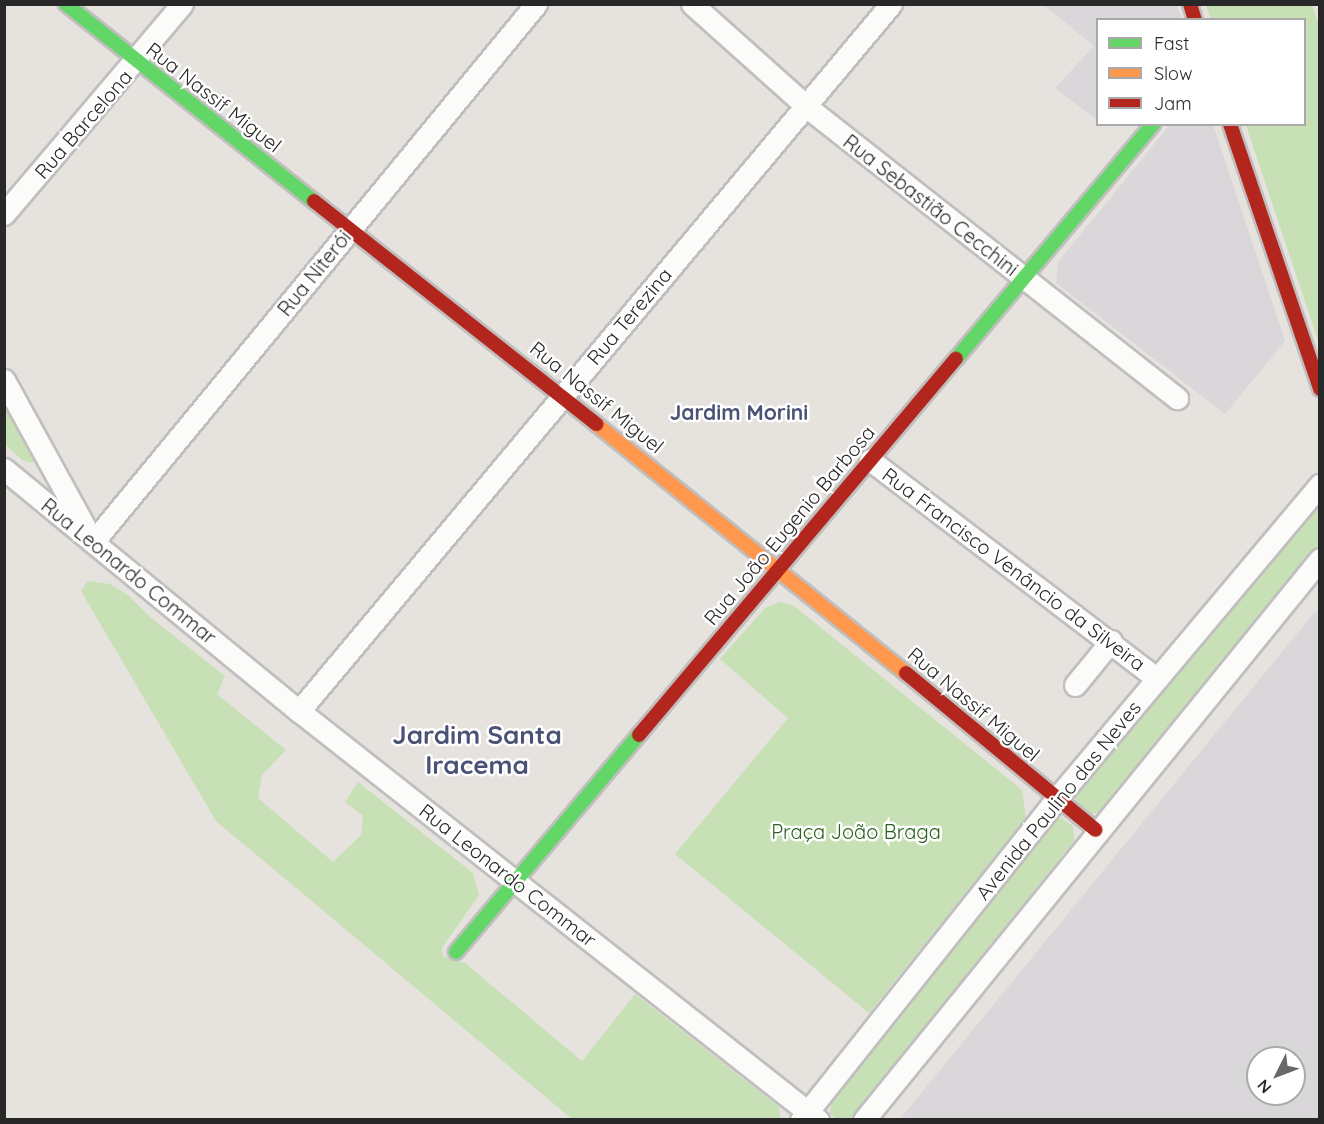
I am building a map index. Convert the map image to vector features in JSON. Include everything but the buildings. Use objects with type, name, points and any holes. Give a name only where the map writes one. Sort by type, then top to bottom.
[{"type":"street","name":"Rua Nassif Miguel","points":[[66,4],[562,394],[778,568],[1096,830]]},
{"type":"street","name":"Rua Barcelona","points":[[4,214],[137,62],[182,4]]},
{"type":"street","name":"Rua Niterói","points":[[93,542],[536,4]]},
{"type":"street","name":"Rua Sebastião Cecchini","points":[[692,4],[807,107],[1177,398]]},
{"type":"street","name":"Rua Terezina","points":[[299,711],[562,394],[807,107],[891,4]]},
{"type":"street","name":"Rua João Eugenio Barbosa","points":[[456,952],[513,879],[1151,126]]},
{"type":"street","points":[[1231,126],[1320,389]]},
{"type":"street","points":[[4,380],[93,542]]},
{"type":"street","name":"Rua Francisco Venâncio da Silveira","points":[[870,460],[1111,641],[1157,679]]},
{"type":"street","name":"Rua Leonardo Commar","points":[[4,469],[299,711],[513,879],[809,1117]]},
{"type":"street","name":"Avenida Paulino das Neves","points":[[809,1117],[1058,798],[1320,485]]},
{"type":"street","points":[[864,1119],[1096,830],[1320,559]]},
{"type":"street","points":[[1075,685],[1111,641]]},
{"type":"shaded area","points":[[1044,5],[1177,5],[1182,18],[1096,18],[1096,119],[1055,88],[1094,46]]},
{"type":"shaded area","points":[[1169,126],[1213,126],[1285,341],[1225,414],[1056,283],[1058,262]]},
{"type":"shaded area","points":[[1319,611],[1319,1119],[900,1119],[1314,613]]},
{"type":"green space","points":[[1206,5],[1312,5],[1320,27],[1319,343],[1246,126],[1306,126],[1306,18],[1211,18]]},
{"type":"green space","points":[[4,397],[37,454],[32,463],[22,460],[5,444]]},
{"type":"green space","points":[[1319,498],[1319,547],[1101,811],[1089,815],[1076,803],[1075,790]]},
{"type":"green space","points":[[88,581],[110,584],[128,595],[150,617],[225,676],[217,694],[286,750],[262,775],[258,798],[333,862],[361,835],[363,816],[345,802],[358,782],[473,873],[479,895],[442,948],[443,956],[465,963],[582,1061],[635,994],[778,1106],[781,1119],[572,1119],[216,821],[81,591]]},
{"type":"green space","name":"Praça João Braga","points":[[780,602],[794,606],[1022,790],[1026,818],[869,1013],[675,854],[788,718],[720,659],[765,608]]},
{"type":"green space","points":[[1061,818],[1073,826],[1074,841],[850,1119],[836,1119],[830,1114],[831,1102],[1044,824]]},
{"type":"traffic: fast","points":[[66,4],[314,201]]},
{"type":"traffic: fast","points":[[956,359],[1151,126]]},
{"type":"traffic: fast","points":[[456,952],[639,735]]},
{"type":"traffic: slow","points":[[596,424],[906,673]]},
{"type":"traffic: jam","points":[[1190,4],[1194,18]]},
{"type":"traffic: jam","points":[[1231,126],[1320,389]]},
{"type":"traffic: jam","points":[[314,201],[596,424]]},
{"type":"traffic: jam","points":[[639,735],[956,359]]},
{"type":"traffic: jam","points":[[906,673],[1096,830]]},
{"type":"district","name":"Jardim Morini","points":[[739,412]]},
{"type":"district","name":"Jardim Santa Iracema","points":[[477,750]]}]
